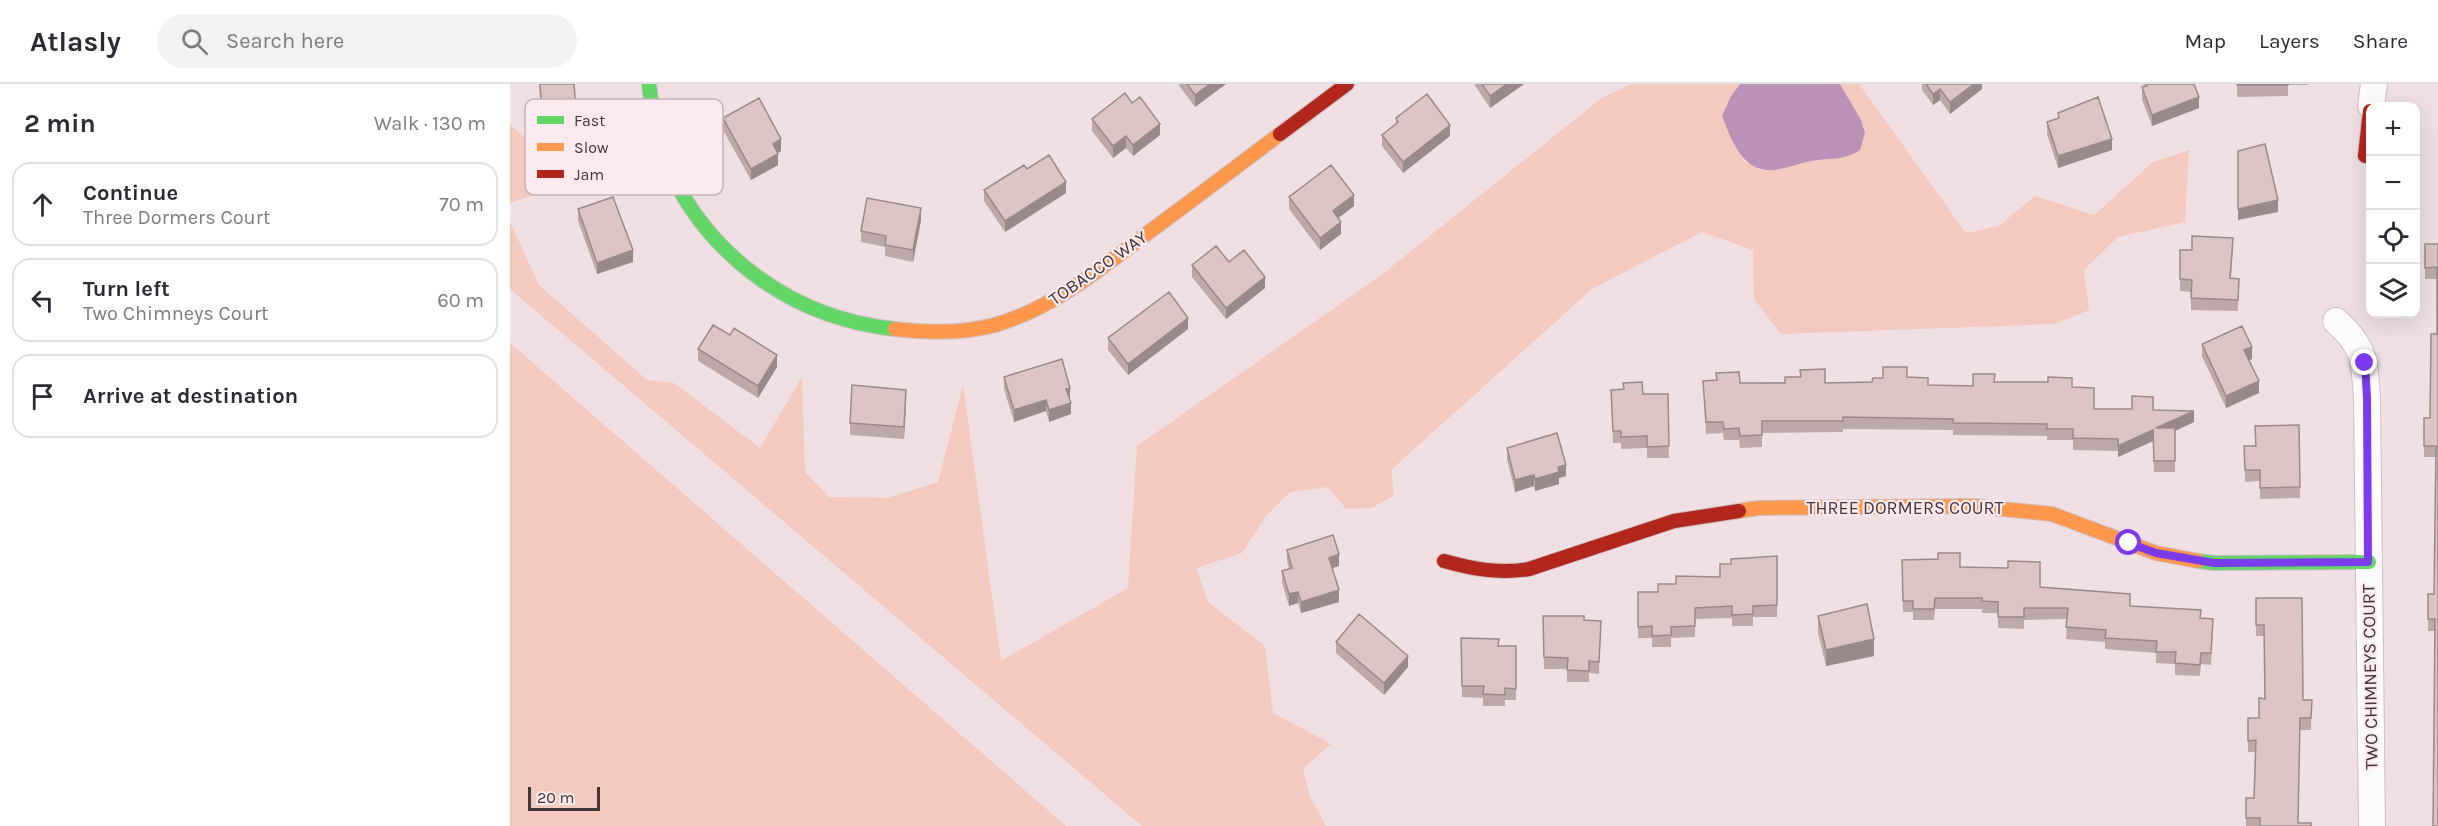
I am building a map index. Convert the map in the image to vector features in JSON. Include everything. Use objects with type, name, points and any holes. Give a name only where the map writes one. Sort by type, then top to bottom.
[{"type":"street","name":"TOBACCO WAY","points":[[648,84],[650,99]]},
{"type":"street","name":"TOBACCO WAY","points":[[683,195],[698,220],[730,255],[751,274],[783,296],[853,323],[930,333],[973,330],[1004,322],[1041,307],[1076,287],[1347,84]]},
{"type":"street","points":[[2372,102],[2374,84]]},
{"type":"street","points":[[2365,156],[2366,148]]},
{"type":"street","name":"TWO CHIMNEYS COURT","points":[[2336,321],[2353,336],[2365,363],[2372,826]]},
{"type":"street","name":"THREE DORMERS COURT","points":[[1444,561],[1474,570],[1511,572],[1529,569],[1674,521],[1758,508],[1973,506],[2052,514],[2156,553],[2188,560],[2214,563],[2368,562]]},
{"type":"shaded area","points":[[1632,84],[1740,84],[1731,96],[1722,116],[1744,161],[1761,170],[1778,170],[1814,160],[1828,160],[1860,150],[1865,132],[1861,120],[1840,84],[1859,84],[1966,233],[1999,226],[2035,196],[2094,215],[2153,162],[2189,150],[2185,222],[2118,237],[2084,270],[2089,310],[2055,324],[1781,334],[1754,299],[1753,250],[1702,232],[1592,289],[1392,469],[1393,496],[1372,508],[1346,509],[1328,487],[1290,492],[1266,516],[1242,553],[1196,568],[1208,602],[1265,646],[1273,713],[1331,744],[1303,769],[1310,797],[1326,826],[1142,826],[510,289],[510,222],[539,285],[647,380],[674,383],[760,448],[802,377],[805,472],[829,497],[887,498],[938,482],[963,385],[1001,661],[1128,588],[1137,446],[1380,276],[1603,97]]},
{"type":"shaded area","points":[[1740,84],[1840,84],[1861,120],[1865,133],[1860,150],[1842,158],[1811,161],[1780,169],[1757,168],[1742,156],[1722,116],[1731,96]]},
{"type":"shaded area","points":[[510,124],[525,138],[525,195],[533,195],[510,203]]},
{"type":"shaded area","points":[[510,343],[1066,826],[510,826]]},
{"type":"building","points":[[540,84],[574,84],[575,99],[541,99]]},
{"type":"building","points":[[1187,84],[1210,84],[1195,95]]},
{"type":"building","points":[[1482,84],[1507,84],[1490,96]]},
{"type":"building","points":[[1926,84],[1974,84],[1950,102],[1940,89],[1933,94]]},
{"type":"building","points":[[2147,84],[2194,84],[2199,97],[2152,115],[2142,87]]},
{"type":"building","points":[[2288,84],[2288,85],[2237,85]]},
{"type":"building","points":[[1125,93],[1132,103],[1140,97],[1160,124],[1133,145],[1126,136],[1113,146],[1092,119]]},
{"type":"building","points":[[1427,94],[1450,125],[1403,162],[1382,135],[1398,122],[1396,118]]},
{"type":"building","points":[[2098,97],[2112,139],[2058,156],[2047,122],[2059,118],[2058,113]]},
{"type":"building","points":[[759,98],[781,139],[773,144],[778,154],[751,169],[723,118]]},
{"type":"building","points":[[2265,144],[2278,200],[2238,209],[2238,151]]},
{"type":"building","points":[[1049,155],[1066,182],[1005,221],[984,190],[1024,165],[1027,169]]},
{"type":"building","points":[[1331,165],[1354,195],[1333,211],[1341,222],[1320,238],[1289,197]]},
{"type":"building","points":[[613,197],[633,250],[597,263],[578,209]]},
{"type":"building","points":[[867,198],[921,208],[913,250],[885,245],[886,236],[861,231]]},
{"type":"building","points":[[2192,236],[2233,238],[2230,278],[2239,279],[2238,300],[2191,298],[2192,280],[2180,279],[2180,250],[2192,250]]},
{"type":"building","points":[[2425,244],[2438,244],[2438,826],[2433,826],[2435,619],[2428,619],[2428,594],[2434,594],[2436,446],[2424,446],[2424,418],[2430,418],[2431,334],[2437,334],[2437,267],[2425,268]]},
{"type":"building","points":[[1216,246],[1229,262],[1244,250],[1265,277],[1226,308],[1192,265]]},
{"type":"building","points":[[1169,292],[1188,318],[1128,364],[1108,338]]},
{"type":"building","points":[[713,325],[730,335],[734,328],[777,355],[758,386],[698,349]]},
{"type":"building","points":[[2242,326],[2252,347],[2244,350],[2259,381],[2226,396],[2202,344]]},
{"type":"building","points":[[1062,359],[1070,388],[1066,389],[1071,403],[1049,410],[1046,400],[1014,410],[1004,377]]},
{"type":"building","points":[[1883,367],[1907,367],[1907,377],[1928,378],[1928,385],[1973,386],[1973,374],[1995,374],[1994,382],[2048,382],[2048,377],[2072,378],[2072,387],[2094,388],[2094,409],[2132,409],[2132,396],[2153,397],[2153,410],[2194,411],[2156,428],[2175,428],[2175,461],[2154,461],[2153,430],[2118,446],[2118,439],[2073,438],[2073,429],[2047,429],[2047,424],[1953,423],[1953,419],[1843,417],[1843,421],[1762,421],[1762,435],[1740,436],[1739,428],[1724,429],[1723,422],[1706,422],[1703,381],[1717,380],[1716,373],[1739,372],[1740,383],[1785,383],[1785,377],[1801,377],[1800,370],[1825,369],[1825,383],[1872,382],[1873,378],[1883,378]]},
{"type":"building","points":[[1642,382],[1643,394],[1668,394],[1669,446],[1647,447],[1647,436],[1621,437],[1621,431],[1613,431],[1611,390],[1624,389],[1623,383]]},
{"type":"building","points":[[852,385],[906,390],[904,427],[850,423]]},
{"type":"building","points":[[2299,425],[2300,487],[2260,488],[2260,470],[2245,470],[2244,446],[2256,446],[2255,426]]},
{"type":"building","points":[[1557,433],[1566,465],[1558,467],[1559,472],[1535,479],[1534,475],[1515,480],[1507,448]]},
{"type":"building","points":[[1333,535],[1339,554],[1329,558],[1339,590],[1301,602],[1298,592],[1289,594],[1282,571],[1292,568],[1287,550]]},
{"type":"building","points":[[1938,553],[1960,553],[1960,567],[2008,568],[2008,561],[2040,562],[2040,587],[2130,594],[2130,606],[2201,610],[2200,618],[2213,619],[2211,653],[2201,653],[2200,665],[2175,663],[2176,652],[2156,652],[2157,641],[2105,638],[2106,630],[2066,627],[2068,608],[2024,608],[2024,617],[1998,617],[1998,602],[1982,601],[1982,598],[1935,598],[1934,609],[1913,609],[1913,601],[1903,601],[1902,560],[1938,559]]},
{"type":"building","points":[[1777,556],[1777,605],[1753,606],[1753,614],[1732,615],[1732,606],[1695,608],[1695,626],[1671,627],[1671,635],[1652,636],[1652,626],[1638,627],[1638,592],[1658,592],[1658,584],[1676,584],[1676,576],[1720,577],[1720,564],[1731,564],[1731,559]]},
{"type":"building","points":[[2256,598],[2302,598],[2303,700],[2312,700],[2311,718],[2300,718],[2298,823],[2311,823],[2311,826],[2260,826],[2260,818],[2246,818],[2246,798],[2254,798],[2256,740],[2248,741],[2248,718],[2259,718],[2259,698],[2265,699],[2264,625],[2256,625]]},
{"type":"building","points":[[1867,604],[1874,639],[1826,650],[1818,616]]},
{"type":"building","points":[[1359,614],[1408,656],[1384,683],[1336,642]]},
{"type":"building","points":[[1543,616],[1584,616],[1584,620],[1601,621],[1599,662],[1589,661],[1589,671],[1567,670],[1568,658],[1544,657]]},
{"type":"building","points":[[1461,638],[1499,639],[1498,646],[1516,646],[1516,689],[1505,688],[1505,695],[1483,694],[1484,686],[1462,686]]},
{"type":"traffic: fast","points":[[649,84],[651,99]]},
{"type":"traffic: fast","points":[[684,195],[700,220],[724,249],[753,274],[819,311],[856,322],[895,329]]},
{"type":"traffic: fast","points":[[2198,561],[2214,563],[2369,562]]},
{"type":"traffic: slow","points":[[895,329],[934,332],[973,330],[1019,317],[1038,308],[1093,274],[1280,134]]},
{"type":"traffic: slow","points":[[1739,511],[1758,508],[1973,506],[2052,514],[2156,553],[2198,561]]},
{"type":"traffic: jam","points":[[1280,134],[1347,84]]},
{"type":"traffic: jam","points":[[2365,156],[2366,147]]},
{"type":"traffic: jam","points":[[1444,561],[1486,570],[1529,569],[1674,521],[1739,511]]},
{"type":"route","points":[[2129,543],[2156,553],[2214,563],[2368,562],[2365,363]]}]
